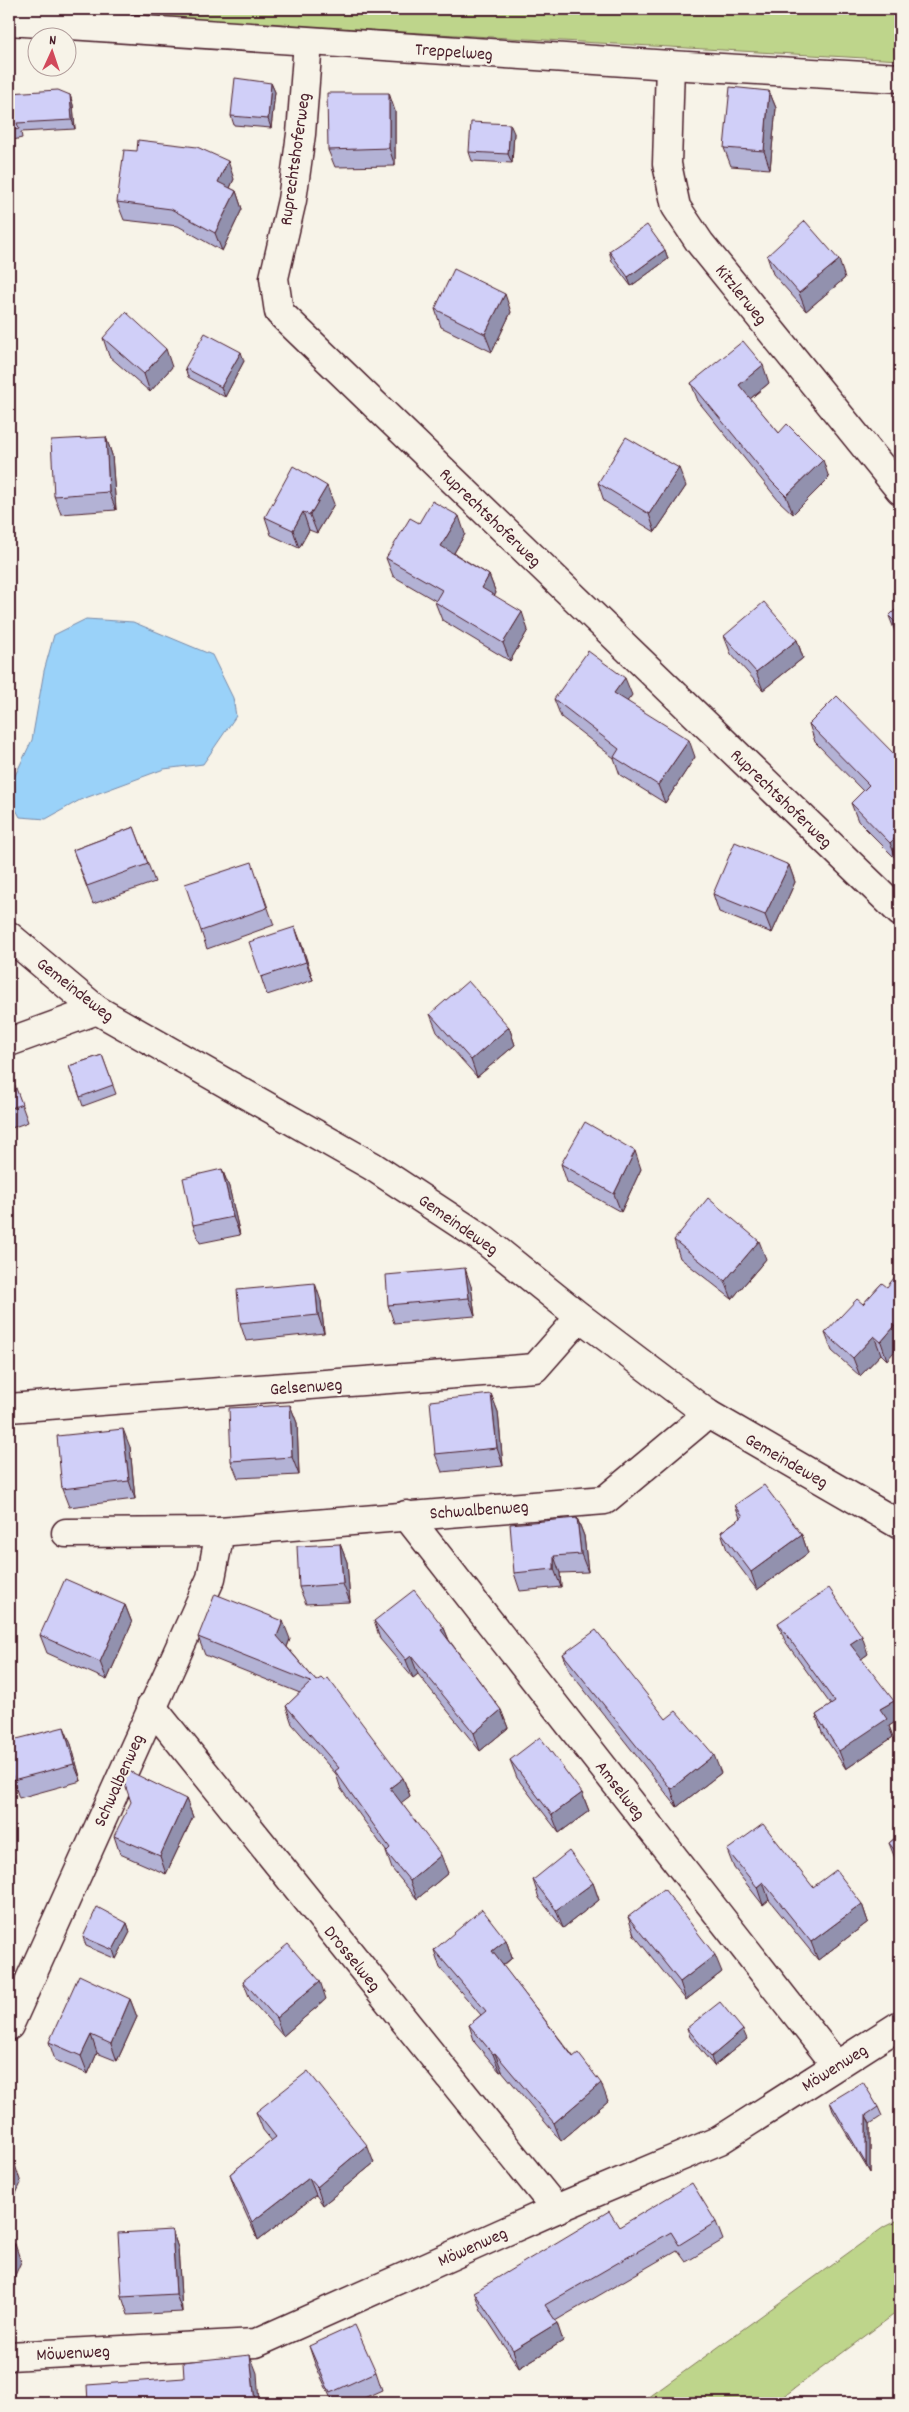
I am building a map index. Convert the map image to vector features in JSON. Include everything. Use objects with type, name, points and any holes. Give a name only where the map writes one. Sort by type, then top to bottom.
[{"type":"street","name":"Treppelweg","points":[[9,21],[308,42],[900,78]]},
{"type":"street","name":"Ruprechtshoferweg","points":[[308,42],[301,134],[292,200],[274,278],[279,312],[900,912]]},
{"type":"street","name":"Kitzlerweg","points":[[670,65],[667,164],[676,207],[700,243],[900,490]]},
{"type":"street","name":"Gemeindeweg","points":[[9,936],[97,1010],[372,1166],[483,1239],[580,1317],[708,1414],[900,1525]]},
{"type":"street","points":[[9,1042],[97,1010]]},
{"type":"street","name":"Gelsenweg","points":[[9,1408],[535,1368],[580,1317]]},
{"type":"street","name":"Schwalbenweg","points":[[66,1533],[220,1532],[406,1515],[605,1500],[708,1414]]},
{"type":"street","name":"Amselweg","points":[[406,1515],[836,2065]]},
{"type":"street","name":"Schwalbenweg","points":[[9,2026],[151,1706],[211,1578],[220,1532]]},
{"type":"street","name":"Drosselweg","points":[[151,1706],[556,2209]]},
{"type":"street","name":"Möwenweg","points":[[9,2356],[256,2343],[556,2209],[720,2140],[900,2025]]},
{"type":"green space","points":[[81,9],[900,9],[900,60],[225,22]]},
{"type":"green space","points":[[900,2219],[900,2310],[775,2403],[641,2403],[884,2227]]},
{"type":"water","points":[[86,619],[133,622],[212,655],[233,698],[236,716],[203,764],[164,769],[80,800],[46,819],[20,817],[9,797],[9,788],[32,740],[44,671],[54,635]]},
{"type":"building","points":[[235,78],[271,83],[268,119],[231,116]]},
{"type":"building","points":[[730,87],[769,91],[764,151],[724,148]]},
{"type":"building","points":[[58,90],[70,95],[72,120],[17,123],[19,129],[9,131],[9,93]]},
{"type":"building","points":[[327,93],[389,93],[389,148],[328,150]]},
{"type":"building","points":[[471,122],[510,124],[508,154],[469,152]]},
{"type":"building","points":[[138,140],[197,147],[228,161],[218,182],[236,191],[215,233],[171,209],[117,202],[124,150],[137,151]]},
{"type":"building","points":[[805,221],[839,260],[799,293],[767,256]]},
{"type":"building","points":[[647,225],[665,250],[628,277],[609,251]]},
{"type":"building","points":[[454,269],[505,294],[485,334],[435,309]]},
{"type":"building","points":[[126,312],[166,349],[144,374],[103,338]]},
{"type":"building","points":[[205,333],[241,352],[221,387],[185,368]]},
{"type":"building","points":[[743,341],[763,365],[739,385],[779,433],[787,424],[823,460],[786,496],[772,482],[691,383]]},
{"type":"building","points":[[106,437],[109,492],[54,496],[51,440]]},
{"type":"building","points":[[626,437],[679,468],[649,514],[598,483]]},
{"type":"building","points":[[293,466],[327,486],[310,515],[303,512],[293,530],[265,517]]},
{"type":"building","points":[[432,501],[459,516],[441,546],[489,575],[482,588],[522,612],[503,643],[435,602],[442,590],[386,558],[410,518],[419,523]]},
{"type":"building","points":[[764,602],[797,640],[756,672],[724,636]]},
{"type":"building","points":[[900,605],[900,627],[889,616]]},
{"type":"building","points":[[588,651],[625,678],[614,693],[689,740],[658,785],[614,757],[619,749],[554,699]]},
{"type":"building","points":[[837,696],[898,758],[900,755],[900,833],[890,843],[851,803],[869,785],[809,724]]},
{"type":"building","points":[[134,827],[148,864],[87,886],[73,850]]},
{"type":"building","points":[[735,842],[789,865],[765,915],[713,894]]},
{"type":"building","points":[[252,862],[267,908],[201,931],[185,884]]},
{"type":"building","points":[[295,927],[306,962],[261,977],[249,942]]},
{"type":"building","points":[[468,981],[509,1027],[471,1060],[430,1014]]},
{"type":"building","points":[[102,1055],[113,1085],[80,1097],[69,1066]]},
{"type":"building","points":[[9,1070],[22,1104],[9,1109]]},
{"type":"building","points":[[585,1122],[635,1151],[614,1194],[561,1164]]},
{"type":"building","points":[[222,1169],[233,1217],[193,1225],[183,1178]]},
{"type":"building","points":[[708,1198],[759,1241],[725,1281],[674,1240]]},
{"type":"building","points":[[465,1268],[469,1298],[388,1305],[386,1275]]},
{"type":"building","points":[[900,1270],[900,1320],[881,1342],[874,1336],[853,1358],[825,1333],[857,1299],[863,1304],[882,1283],[887,1287]]},
{"type":"building","points":[[315,1283],[318,1315],[240,1323],[237,1290]]},
{"type":"building","points":[[491,1394],[497,1448],[435,1454],[430,1401]]},
{"type":"building","points":[[290,1405],[292,1457],[231,1461],[229,1408]]},
{"type":"building","points":[[123,1429],[129,1481],[62,1489],[57,1436]]},
{"type":"building","points":[[764,1485],[802,1535],[751,1572],[721,1532],[743,1516],[735,1505]]},
{"type":"building","points":[[577,1518],[581,1554],[554,1556],[554,1569],[514,1573],[510,1524]]},
{"type":"building","points":[[340,1544],[343,1584],[299,1587],[297,1546]]},
{"type":"building","points":[[65,1579],[125,1605],[100,1662],[40,1635]]},
{"type":"building","points":[[829,1588],[862,1636],[850,1644],[894,1701],[880,1709],[887,1719],[839,1751],[816,1715],[835,1702],[778,1623]]},
{"type":"building","points":[[414,1590],[444,1628],[441,1630],[501,1710],[474,1733],[411,1656],[406,1660],[374,1621]]},
{"type":"building","points":[[215,1594],[283,1621],[277,1636],[316,1681],[321,1678],[324,1681],[328,1678],[403,1778],[390,1788],[441,1855],[410,1881],[386,1852],[390,1848],[335,1771],[339,1768],[286,1706],[311,1682],[198,1637]]},
{"type":"building","points":[[596,1630],[666,1719],[676,1711],[714,1755],[671,1789],[563,1654]]},
{"type":"building","points":[[64,1727],[74,1764],[13,1780],[9,1764],[9,1741]]},
{"type":"building","points":[[540,1737],[582,1793],[552,1815],[510,1760]]},
{"type":"building","points":[[127,1770],[186,1799],[160,1856],[114,1836],[131,1802],[123,1779]]},
{"type":"building","points":[[763,1824],[813,1887],[836,1870],[862,1904],[811,1942],[763,1882],[757,1887],[727,1850]]},
{"type":"building","points":[[900,1834],[900,1857],[889,1843]]},
{"type":"building","points":[[569,1851],[593,1883],[556,1910],[533,1880]]},
{"type":"building","points":[[664,1889],[715,1955],[680,1982],[628,1917]]},
{"type":"building","points":[[97,1907],[127,1923],[113,1950],[83,1937]]},
{"type":"building","points":[[482,1909],[506,1940],[492,1951],[573,2057],[578,2053],[601,2083],[554,2123],[469,2025],[486,2011],[434,1950]]},
{"type":"building","points":[[288,1944],[320,1981],[276,2018],[243,1981]]},
{"type":"building","points":[[79,1975],[130,1999],[111,2044],[91,2035],[81,2056],[49,2042]]},
{"type":"building","points":[[720,2002],[743,2030],[711,2057],[687,2028]]},
{"type":"building","points":[[308,2071],[367,2145],[317,2187],[309,2178],[252,2222],[230,2174],[276,2137],[256,2112]]},
{"type":"building","points":[[863,2082],[878,2107],[866,2115],[866,2164],[830,2102]]},
{"type":"building","points":[[9,2162],[15,2165],[9,2178]]},
{"type":"building","points":[[692,2183],[716,2222],[679,2245],[671,2232],[545,2305],[557,2323],[513,2350],[474,2292],[609,2211],[619,2227]]},
{"type":"building","points":[[172,2230],[176,2294],[122,2297],[118,2233]]},
{"type":"building","points":[[9,2241],[15,2244],[9,2257]]},
{"type":"building","points":[[355,2325],[376,2372],[330,2393],[309,2346]]},
{"type":"building","points":[[250,2355],[255,2403],[88,2403],[87,2385],[184,2378],[183,2362]]}]
